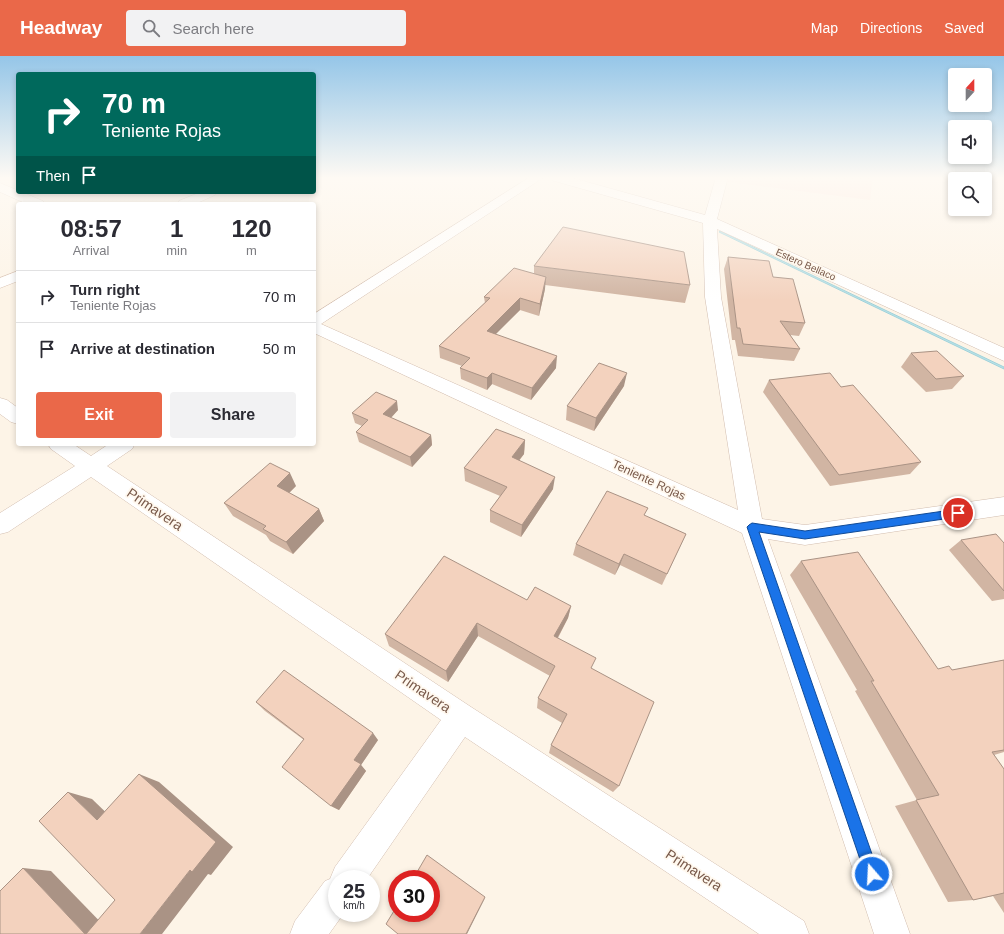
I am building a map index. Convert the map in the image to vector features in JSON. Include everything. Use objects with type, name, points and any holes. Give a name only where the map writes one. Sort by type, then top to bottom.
[{"type":"street","points":[[316,320],[474,218]]},
{"type":"street","name":"Estero Bellaco","points":[[703,218],[1004,356]]},
{"type":"street","points":[[710,220],[713,297],[752,527],[892,934]]},
{"type":"street","points":[[0,283],[16,277]]},
{"type":"street","name":"Teniente Rojas","points":[[316,328],[752,527],[805,535],[1004,506]]},
{"type":"street","points":[[0,405],[16,416]]},
{"type":"street","name":"Primavera","points":[[61,446],[461,717],[791,934]]},
{"type":"street","points":[[0,525],[122,446]]},
{"type":"street","points":[[353,870],[461,717]]},
{"type":"street","points":[[308,934],[328,906]]},
{"type":"water","points":[[720,231],[1004,367],[1004,369],[719,232]]},
{"type":"building","points":[[563,227],[684,252],[690,285],[534,266]]},
{"type":"building","points":[[728,257],[769,261],[773,277],[793,279],[805,323],[780,321],[800,349],[743,344],[740,328],[737,328]]},
{"type":"building","points":[[514,268],[546,277],[540,304],[520,298],[487,331],[557,356],[532,388],[492,373],[487,378],[460,368],[470,358],[439,346],[490,298],[484,297]]},
{"type":"building","points":[[937,351],[964,376],[936,379],[911,353]]},
{"type":"building","points":[[599,363],[627,373],[596,418],[567,406]]},
{"type":"building","points":[[830,373],[841,387],[853,385],[921,462],[839,475],[769,380]]},
{"type":"building","points":[[376,392],[397,401],[383,414],[431,435],[410,457],[356,432],[368,420],[352,413]]},
{"type":"building","points":[[496,429],[525,440],[512,457],[555,477],[522,525],[490,510],[507,487],[464,468]]},
{"type":"building","points":[[270,463],[290,473],[277,486],[319,509],[286,542],[263,529],[266,526],[224,503]]},
{"type":"building","points":[[607,491],[648,508],[644,515],[686,534],[667,574],[624,554],[619,564],[576,544]]},
{"type":"building","points":[[996,534],[1004,543],[1004,591],[961,540]]},
{"type":"building","points":[[858,552],[938,669],[949,666],[952,670],[1004,660],[1004,750],[992,752],[1004,769],[1004,893],[973,900],[916,800],[939,795],[871,681],[874,681],[801,561]]},
{"type":"building","points":[[444,556],[527,600],[535,587],[571,606],[554,636],[596,658],[591,668],[654,702],[619,786],[551,745],[567,714],[538,698],[555,666],[477,623],[446,671],[385,634]]},
{"type":"building","points":[[284,670],[373,733],[354,760],[361,764],[331,806],[282,767],[304,739],[256,702]]},
{"type":"building","points":[[139,774],[216,842],[192,872],[190,870],[140,934],[86,934],[115,900],[39,821],[68,792],[97,820]]},
{"type":"building","points":[[427,855],[485,897],[466,934],[398,934],[386,924],[388,921],[388,922],[440,922],[440,870],[418,870]]},
{"type":"building","points":[[23,868],[85,934],[0,934],[0,891]]},
{"type":"route","points":[[872,874],[752,527],[805,535],[958,513]]}]
